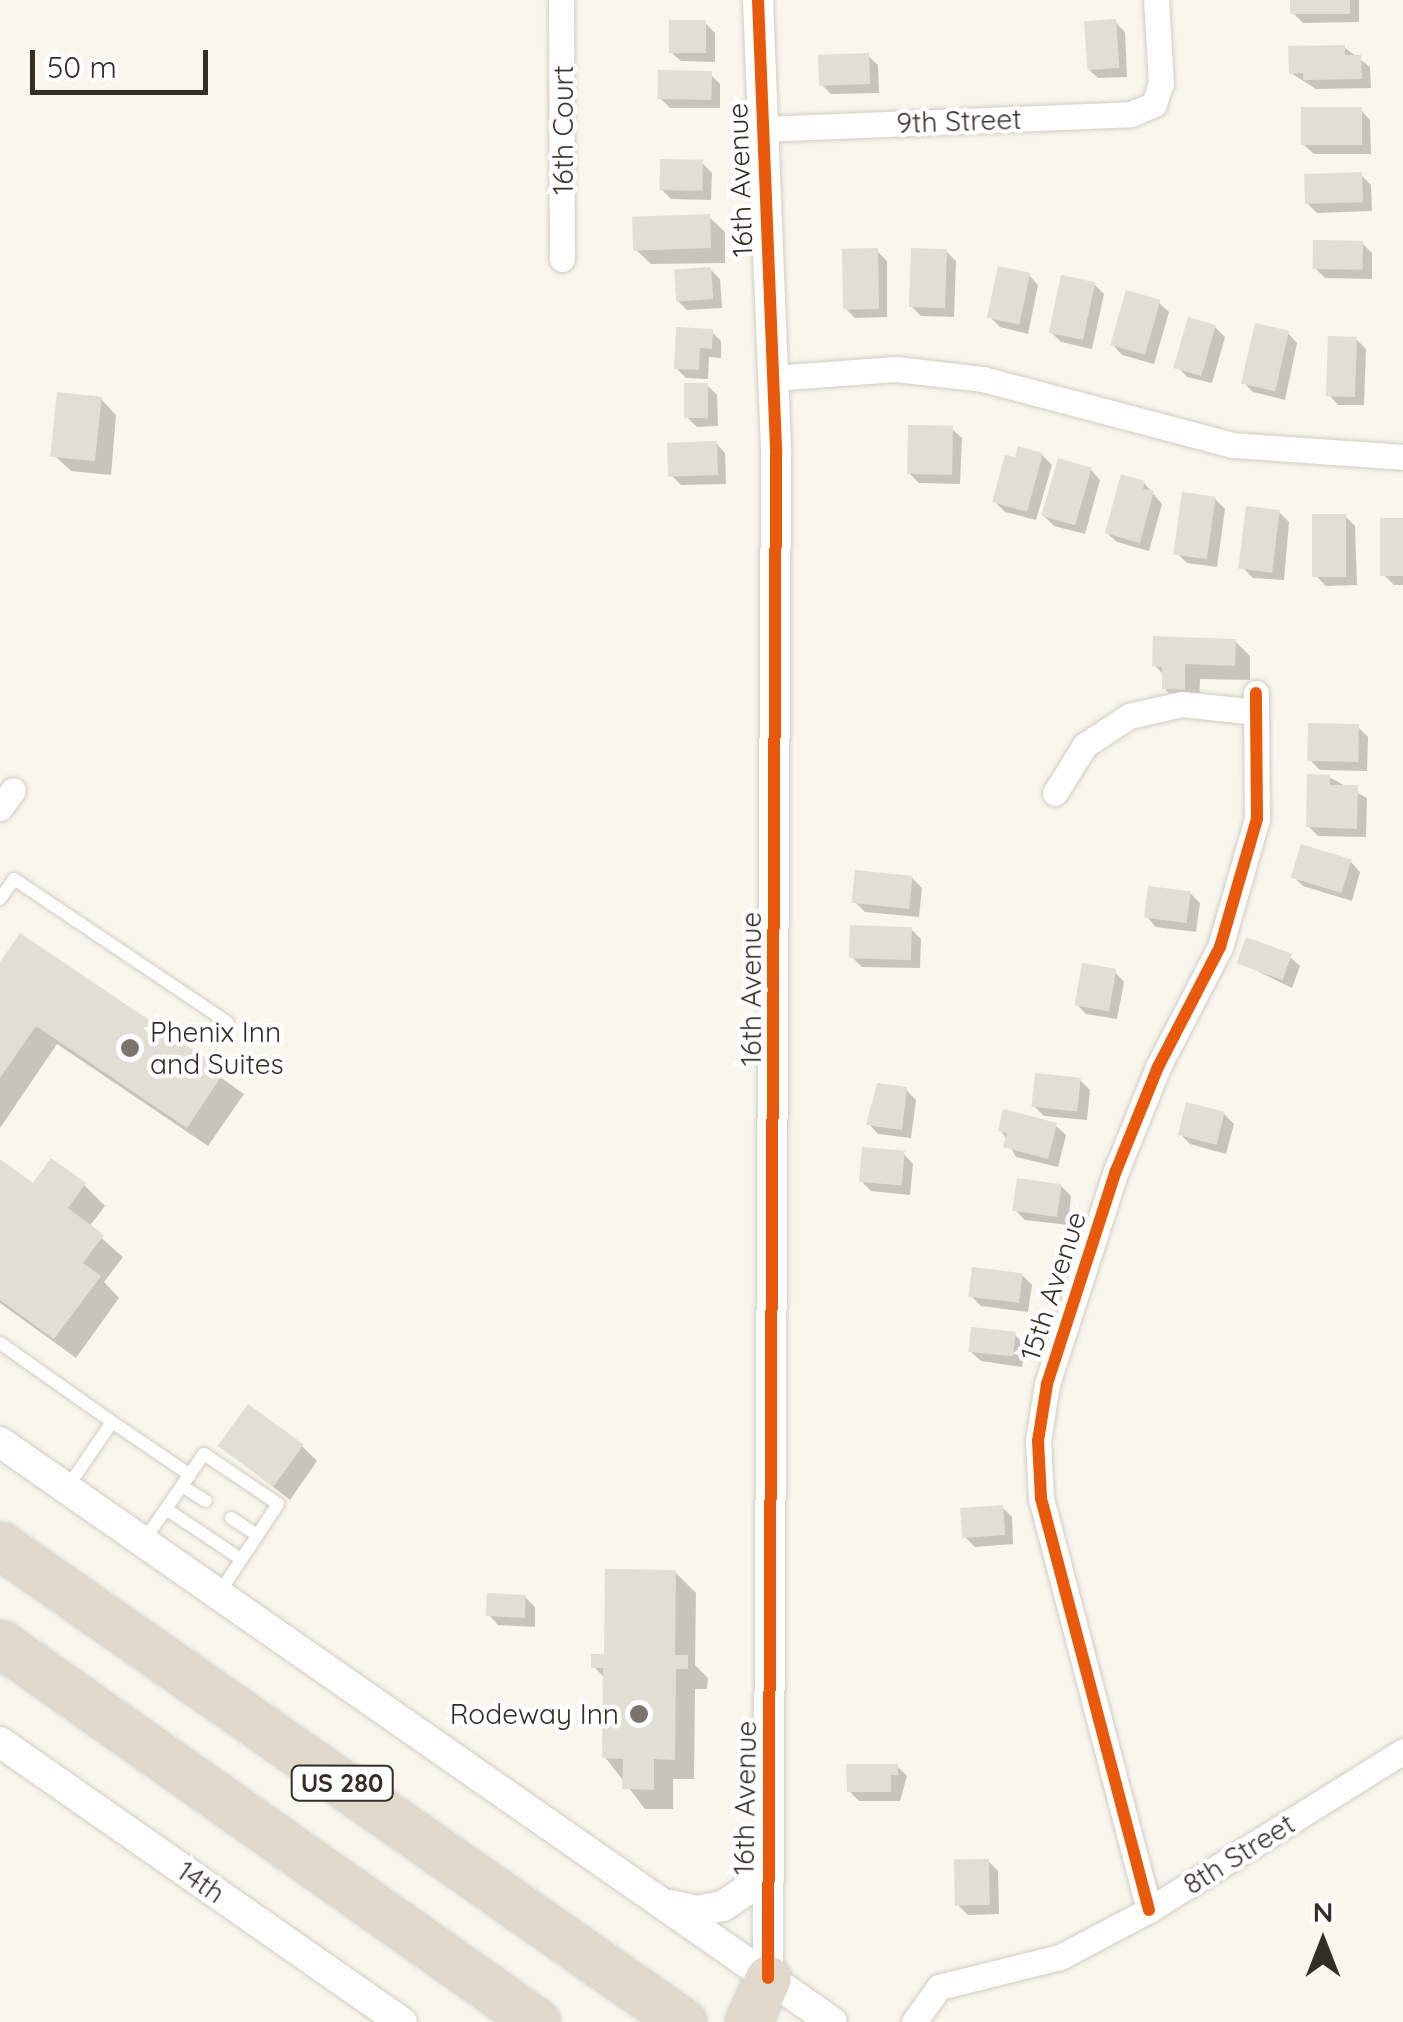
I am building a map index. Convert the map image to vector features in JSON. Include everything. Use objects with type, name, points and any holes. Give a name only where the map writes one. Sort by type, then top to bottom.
[{"type":"highway","name":"US 280","points":[[0,1545],[683,2022]]},
{"type":"highway","name":"US 280","points":[[0,1643],[537,2022]]},
{"type":"highway","points":[[748,2022],[768,1978]]},
{"type":"highway","points":[[768,1978],[781,2022]]},
{"type":"street","name":"16th Court","points":[[561,0],[562,259]]},
{"type":"street","name":"16th Avenue","points":[[758,0],[773,378],[777,873],[768,1978]]},
{"type":"street","name":"9th Street","points":[[762,129],[1130,114],[1154,104],[1161,83],[1156,0]]},
{"type":"street","points":[[773,378],[896,369],[983,379],[1232,445],[1403,457]]},
{"type":"street","name":"15th Avenue","points":[[1055,793],[1084,745],[1129,716],[1182,704],[1256,702],[1257,819],[1220,947],[1158,1067],[1116,1171],[1047,1384],[1038,1441],[1041,1498],[1058,1570],[1149,1910]]},
{"type":"street","points":[[0,1442],[832,2022]]},
{"type":"street","name":"14th","points":[[0,1742],[402,2022]]},
{"type":"street","name":"8th Street","points":[[914,2022],[939,1987],[1060,1957],[1149,1910],[1403,1751]]},
{"type":"street","points":[[658,1901],[698,1911],[723,1906],[745,1891],[769,1857]]},
{"type":"lane","points":[[0,899],[14,879],[228,1022]]},
{"type":"lane","points":[[0,1344],[112,1422],[206,1501]]},
{"type":"lane","points":[[67,1488],[112,1422]]},
{"type":"lane","points":[[143,1542],[204,1454],[278,1504],[218,1594]]},
{"type":"lane","points":[[166,1509],[241,1559]]},
{"type":"lane","points":[[231,1518],[256,1535]]},
{"type":"building","points":[[1290,0],[1350,0],[1350,14],[1290,14]]},
{"type":"building","points":[[1116,19],[1119,68],[1087,70],[1084,21]]},
{"type":"building","points":[[669,20],[706,20],[706,53],[669,53]]},
{"type":"building","points":[[1345,45],[1345,55],[1361,55],[1362,79],[1303,80],[1303,73],[1289,74],[1288,46]]},
{"type":"building","points":[[869,53],[870,84],[819,86],[818,55]]},
{"type":"building","points":[[658,70],[712,71],[711,100],[657,99]]},
{"type":"building","points":[[1301,107],[1362,107],[1362,145],[1301,145]]},
{"type":"building","points":[[660,159],[703,160],[702,191],[659,190]]},
{"type":"building","points":[[1362,172],[1363,202],[1305,204],[1304,174]]},
{"type":"building","points":[[710,214],[711,248],[633,251],[632,217]]},
{"type":"building","points":[[1313,240],[1363,241],[1362,270],[1312,269]]},
{"type":"building","points":[[878,248],[879,309],[843,310],[842,249]]},
{"type":"building","points":[[911,248],[947,249],[945,308],[909,307]]},
{"type":"building","points":[[998,266],[1030,273],[1019,325],[987,318]]},
{"type":"building","points":[[711,267],[713,299],[676,302],[674,270]]},
{"type":"building","points":[[1061,275],[1095,282],[1083,340],[1049,333]]},
{"type":"building","points":[[1126,290],[1161,300],[1145,355],[1110,345]]},
{"type":"building","points":[[1188,317],[1216,325],[1201,376],[1173,368]]},
{"type":"building","points":[[1255,323],[1289,331],[1275,391],[1241,383]]},
{"type":"building","points":[[676,327],[713,329],[712,349],[700,348],[699,370],[674,369]]},
{"type":"building","points":[[1328,336],[1357,337],[1355,397],[1326,396]]},
{"type":"building","points":[[684,383],[708,383],[708,418],[684,418]]},
{"type":"building","points":[[57,392],[102,397],[95,461],[50,457]]},
{"type":"building","points":[[908,425],[953,426],[952,475],[907,474]]},
{"type":"building","points":[[717,441],[718,475],[668,477],[667,443]]},
{"type":"building","points":[[1018,446],[1043,453],[1027,512],[992,502],[1005,455],[1015,457]]},
{"type":"building","points":[[1058,458],[1092,468],[1075,525],[1041,516]]},
{"type":"building","points":[[1121,474],[1145,481],[1143,489],[1154,491],[1140,543],[1105,533]]},
{"type":"building","points":[[1182,492],[1216,497],[1207,559],[1173,554]]},
{"type":"building","points":[[1246,506],[1280,510],[1272,573],[1238,569]]},
{"type":"building","points":[[1312,514],[1346,514],[1346,577],[1312,577]]},
{"type":"building","points":[[1380,518],[1403,518],[1403,576],[1380,576]]},
{"type":"building","points":[[1153,636],[1236,639],[1235,666],[1185,664],[1185,690],[1162,689],[1162,667],[1152,666]]},
{"type":"building","points":[[1308,723],[1359,724],[1358,762],[1307,761]]},
{"type":"building","points":[[1307,774],[1330,775],[1330,785],[1358,785],[1357,829],[1306,827]]},
{"type":"building","points":[[1301,844],[1352,859],[1341,893],[1291,877]]},
{"type":"building","points":[[855,870],[913,876],[909,909],[852,903]]},
{"type":"building","points":[[1148,886],[1191,891],[1187,923],[1144,918]]},
{"type":"building","points":[[850,925],[912,927],[911,960],[849,958]]},
{"type":"building","name":"Phenix Inn and Suites","points":[[20,933],[225,1071],[187,1128],[36,1026],[0,1078],[0,962]]},
{"type":"building","points":[[1246,937],[1292,954],[1282,980],[1236,963]]},
{"type":"building","points":[[1082,963],[1116,969],[1109,1011],[1075,1005]]},
{"type":"building","points":[[1035,1073],[1081,1078],[1077,1112],[1031,1107]]},
{"type":"building","points":[[877,1083],[907,1087],[902,1130],[866,1125]]},
{"type":"building","points":[[1186,1102],[1225,1112],[1217,1145],[1178,1135]]},
{"type":"building","points":[[1003,1109],[1057,1123],[1048,1159],[1003,1147],[1007,1133],[998,1131]]},
{"type":"building","points":[[862,1147],[905,1151],[902,1186],[859,1182]]},
{"type":"building","points":[[51,1158],[86,1183],[68,1208],[104,1235],[83,1263],[101,1276],[54,1339],[0,1300],[0,1159],[33,1183]]},
{"type":"building","points":[[1017,1178],[1062,1184],[1057,1217],[1012,1211]]},
{"type":"building","points":[[972,1267],[1023,1273],[1019,1303],[968,1297]]},
{"type":"building","points":[[971,1327],[1016,1332],[1013,1357],[968,1352]]},
{"type":"building","points":[[248,1404],[304,1445],[273,1487],[217,1446]]},
{"type":"building","points":[[1003,1505],[1005,1535],[962,1538],[960,1508]]},
{"type":"building","name":"Rodeway Inn","points":[[605,1569],[676,1570],[675,1655],[688,1655],[688,1669],[676,1669],[675,1760],[654,1759],[654,1790],[622,1789],[623,1759],[602,1758],[603,1668],[591,1668],[591,1654],[604,1654]]},
{"type":"building","points":[[487,1593],[526,1595],[525,1618],[486,1616]]},
{"type":"building","points":[[846,1764],[898,1764],[898,1775],[891,1775],[891,1792],[847,1792]]},
{"type":"building","points":[[989,1859],[990,1905],[955,1906],[954,1860]]},
{"type":"cycle path","points":[[758,0],[776,455],[768,1978]]},
{"type":"cycle path","points":[[1149,1910],[1041,1498],[1038,1441],[1047,1384],[1116,1171],[1158,1067],[1220,947],[1257,819],[1256,693]]},
{"type":"place","name":"Phenix Inn and Suites","points":[[130,1048]]},
{"type":"place","name":"Rodeway Inn","points":[[639,1714]]}]
